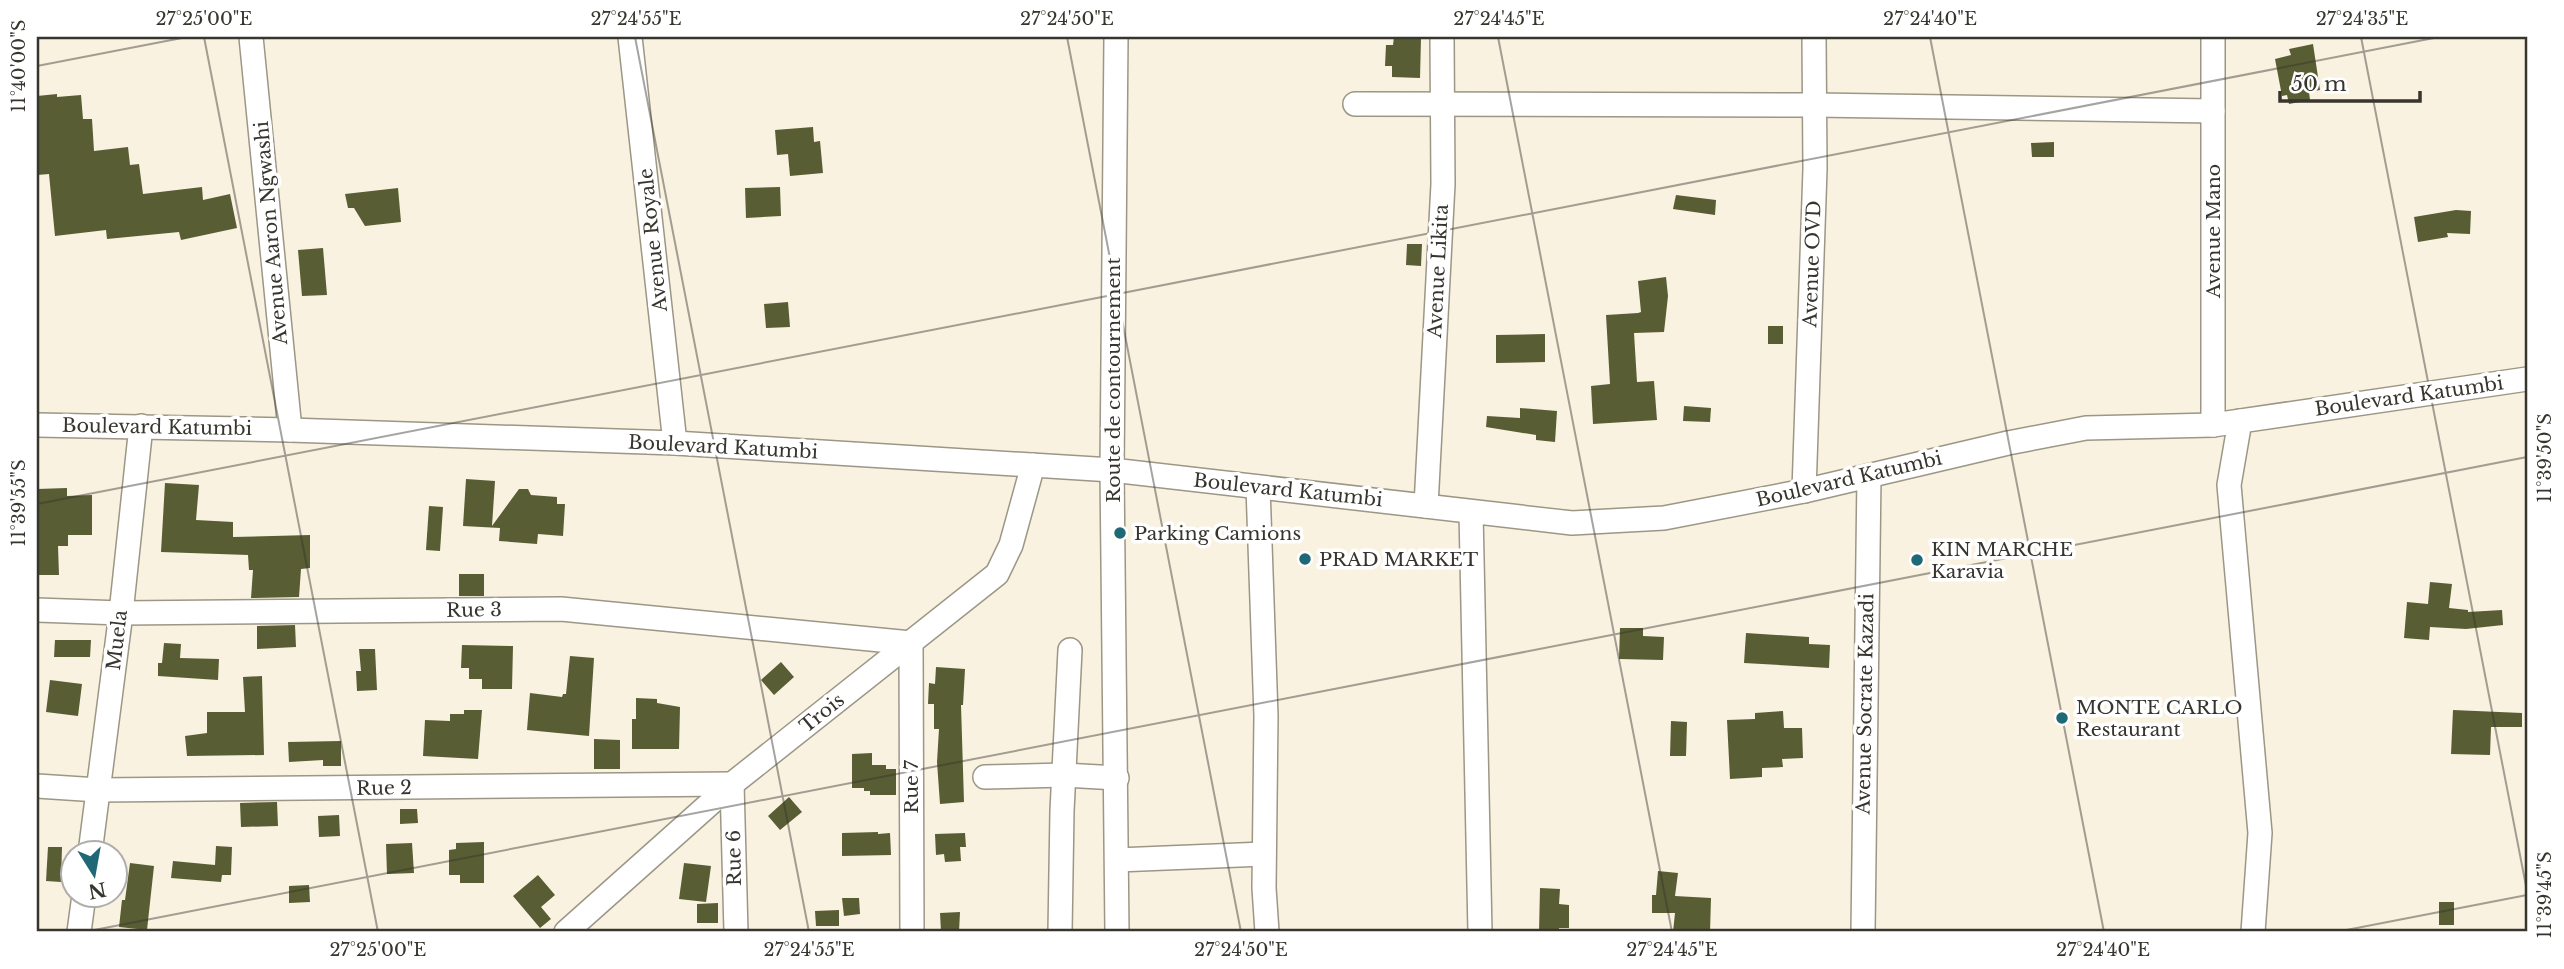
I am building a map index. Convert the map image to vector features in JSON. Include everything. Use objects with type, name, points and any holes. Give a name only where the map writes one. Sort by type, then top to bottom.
[{"type":"street","name":"Avenue Aaron Ngwashi","points":[[251,37],[290,430]]},
{"type":"street","name":"Avenue Royale","points":[[630,37],[676,443]]},
{"type":"street","name":"Route de contournement","points":[[1115,37],[1112,470],[1117,932]]},
{"type":"street","name":"Avenue Likita","points":[[1426,506],[1443,184],[1443,37]]},
{"type":"street","name":"Avenue OVD","points":[[1804,491],[1815,169],[1814,37]]},
{"type":"street","name":"Avenue Mano","points":[[2213,37],[2213,425]]},
{"type":"street","points":[[1356,104],[1815,105],[2213,111]]},
{"type":"street","name":"Boulevard Katumbi","points":[[37,425],[290,430],[676,443],[1112,470],[1572,523],[1664,518],[1804,491],[2008,443],[2086,428],[2213,425],[2527,379]]},
{"type":"street","points":[[2240,421],[2230,485],[2260,834],[2253,932]]},
{"type":"street","name":"Muela","points":[[92,839],[121,613],[141,426]]},
{"type":"street","name":"Trois","points":[[566,932],[732,784],[997,574],[1011,545],[1033,465]]},
{"type":"street","name":"Avenue Socrate Kazadi","points":[[1863,932],[1869,476]]},
{"type":"street","points":[[1258,487],[1266,716],[1264,854],[1267,932]]},
{"type":"street","points":[[1471,512],[1480,932]]},
{"type":"street","name":"Rue 3","points":[[37,610],[121,613],[561,609],[911,643]]},
{"type":"street","name":"Rue 7","points":[[911,643],[912,932]]},
{"type":"street","points":[[1060,932],[1070,650]]},
{"type":"street","points":[[985,777],[1064,775],[1117,778]]},
{"type":"street","name":"Rue 2","points":[[37,786],[98,790],[732,784]]},
{"type":"street","name":"Rue 6","points":[[732,784],[736,932]]},
{"type":"street","points":[[1117,860],[1264,854]]},
{"type":"street","points":[[79,932],[82,909]]},
{"type":"building","points":[[1394,37],[1421,38],[1420,78],[1392,77],[1392,66],[1385,66],[1386,45],[1393,45]]},
{"type":"building","points":[[2313,44],[2320,90],[2309,92],[2310,100],[2289,104],[2287,95],[2282,96],[2275,59],[2291,55],[2289,49]]},
{"type":"building","points":[[57,94],[57,97],[81,95],[83,119],[92,119],[94,151],[128,147],[130,165],[139,164],[143,194],[202,187],[203,200],[230,194],[237,228],[181,240],[179,232],[107,239],[106,230],[55,236],[49,174],[37,175],[37,96]]},
{"type":"building","points":[[813,127],[814,142],[820,141],[823,173],[790,176],[788,154],[777,155],[775,130]]},
{"type":"building","points":[[2054,142],[2054,157],[2032,157],[2031,143]]},
{"type":"building","points":[[780,187],[781,216],[746,218],[745,188]]},
{"type":"building","points":[[398,188],[401,222],[365,226],[354,208],[348,208],[345,194]]},
{"type":"building","points":[[1676,195],[1716,200],[1715,215],[1673,209]]},
{"type":"building","points":[[2456,210],[2471,211],[2470,234],[2447,233],[2448,237],[2418,242],[2414,217]]},
{"type":"building","points":[[1407,244],[1422,244],[1421,266],[1406,265]]},
{"type":"building","points":[[323,248],[327,295],[302,296],[298,250]]},
{"type":"building","points":[[1666,277],[1668,296],[1664,332],[1634,333],[1637,382],[1654,381],[1657,420],[1593,424],[1591,386],[1610,384],[1606,315],[1641,312],[1638,281]]},
{"type":"building","points":[[788,302],[790,327],[766,328],[764,304]]},
{"type":"building","points":[[1768,326],[1783,326],[1783,344],[1768,344]]},
{"type":"building","points":[[1545,334],[1545,362],[1496,363],[1496,335]]},
{"type":"building","points":[[1684,406],[1711,408],[1710,422],[1683,421]]},
{"type":"building","points":[[1520,408],[1557,411],[1555,442],[1536,440],[1536,435],[1486,427],[1487,416],[1520,418]]},
{"type":"building","points":[[466,479],[495,481],[492,526],[519,489],[528,489],[531,495],[557,497],[557,504],[565,504],[563,536],[538,534],[537,544],[499,541],[500,528],[463,526]]},
{"type":"building","points":[[165,483],[199,485],[196,520],[233,522],[233,537],[310,535],[310,568],[301,569],[299,597],[251,598],[253,570],[249,570],[248,555],[161,552]]},
{"type":"building","points":[[67,488],[67,496],[92,495],[92,535],[68,535],[68,546],[58,546],[59,575],[37,575],[37,489]]},
{"type":"building","points":[[429,506],[443,507],[440,551],[426,550]]},
{"type":"building","points":[[459,574],[484,574],[484,596],[459,596]]},
{"type":"building","points":[[2430,582],[2452,584],[2449,608],[2468,612],[2502,610],[2503,625],[2466,629],[2430,627],[2429,640],[2404,638],[2407,602],[2428,604]]},
{"type":"building","points":[[295,625],[296,647],[257,649],[257,626]]},
{"type":"building","points":[[1620,628],[1643,628],[1643,636],[1664,637],[1663,660],[1619,659]]},
{"type":"building","points":[[1746,633],[1809,637],[1809,644],[1830,645],[1829,668],[1744,663]]},
{"type":"building","points":[[55,640],[91,640],[90,657],[54,657]]},
{"type":"building","points":[[164,643],[181,644],[180,658],[219,659],[218,680],[158,676],[158,663],[162,663]]},
{"type":"building","points":[[462,645],[513,646],[512,689],[482,689],[482,679],[469,679],[469,668],[461,668]]},
{"type":"building","points":[[359,649],[375,649],[377,690],[357,691],[356,671],[361,671]]},
{"type":"building","points":[[570,656],[594,658],[589,736],[527,730],[530,693],[562,697],[566,694]]},
{"type":"building","points":[[781,662],[794,677],[774,695],[761,680]]},
{"type":"building","points":[[936,667],[965,669],[961,705],[964,802],[940,804],[937,762],[939,729],[934,729],[934,704],[928,704],[929,683],[935,684]]},
{"type":"building","points":[[262,676],[264,755],[187,756],[185,736],[207,733],[207,712],[245,712],[243,677]]},
{"type":"building","points":[[50,680],[82,684],[78,716],[46,712]]},
{"type":"building","points":[[636,698],[657,699],[657,703],[680,707],[679,749],[632,749],[632,719],[636,719]]},
{"type":"building","points":[[464,710],[482,710],[478,759],[423,756],[425,720],[450,721],[450,714],[464,714]]},
{"type":"building","points":[[2453,710],[2522,713],[2522,727],[2491,727],[2490,755],[2451,754]]},
{"type":"building","points":[[1783,711],[1784,728],[1802,728],[1803,758],[1782,759],[1783,767],[1762,768],[1762,777],[1730,779],[1727,720],[1755,719],[1755,713]]},
{"type":"building","points":[[1671,721],[1687,722],[1686,756],[1670,756]]},
{"type":"building","points":[[594,739],[620,740],[620,769],[594,769]]},
{"type":"building","points":[[341,741],[341,766],[323,766],[323,760],[289,762],[288,742]]},
{"type":"building","points":[[872,753],[872,765],[886,765],[886,769],[896,769],[896,795],[870,795],[870,791],[864,791],[864,788],[852,788],[852,754]]},
{"type":"building","points":[[789,797],[802,812],[780,830],[768,816]]},
{"type":"building","points":[[277,802],[278,826],[241,827],[240,803]]},
{"type":"building","points":[[400,809],[417,809],[418,823],[400,824]]},
{"type":"building","points":[[339,815],[340,836],[319,837],[318,816]]},
{"type":"building","points":[[842,833],[890,833],[891,855],[842,856]]},
{"type":"building","points":[[965,833],[966,847],[960,847],[961,861],[945,862],[944,854],[936,855],[935,834]]},
{"type":"building","points":[[484,842],[484,883],[460,883],[460,875],[449,875],[449,850],[456,849],[456,843]]},
{"type":"building","points":[[412,843],[414,873],[387,874],[386,844]]},
{"type":"building","points":[[216,846],[232,847],[231,875],[222,875],[221,882],[171,878],[173,861],[215,865]]},
{"type":"building","points":[[48,847],[60,847],[60,882],[46,881]]},
{"type":"building","points":[[130,863],[154,866],[147,930],[119,927],[121,909],[130,909]]},
{"type":"building","points":[[684,863],[711,866],[706,902],[679,899]]},
{"type":"building","points":[[1658,871],[1678,873],[1675,896],[1711,898],[1710,932],[1673,932],[1675,913],[1652,913],[1652,895],[1656,895]]},
{"type":"building","points":[[538,875],[555,895],[541,907],[551,919],[540,928],[513,896]]},
{"type":"building","points":[[309,885],[310,902],[289,903],[289,886]]},
{"type":"building","points":[[1540,888],[1560,889],[1559,904],[1569,905],[1569,928],[1559,928],[1559,932],[1539,932]]},
{"type":"building","points":[[842,898],[859,898],[860,914],[844,916]]},
{"type":"building","points":[[2439,902],[2454,902],[2454,925],[2439,925]]},
{"type":"building","points":[[718,903],[718,923],[697,923],[697,904]]},
{"type":"building","points":[[839,910],[839,926],[816,926],[815,911]]},
{"type":"building","points":[[960,912],[959,932],[941,932],[940,913]]},
{"type":"place","name":"Parking Camions","points":[[1120,533]]},
{"type":"place","name":"PRAD MARKET","points":[[1305,559]]},
{"type":"place","name":"KIN MARCHE Karavia","points":[[1917,560]]},
{"type":"place","name":"MONTE CARLO Restaurant","points":[[2062,718]]}]
